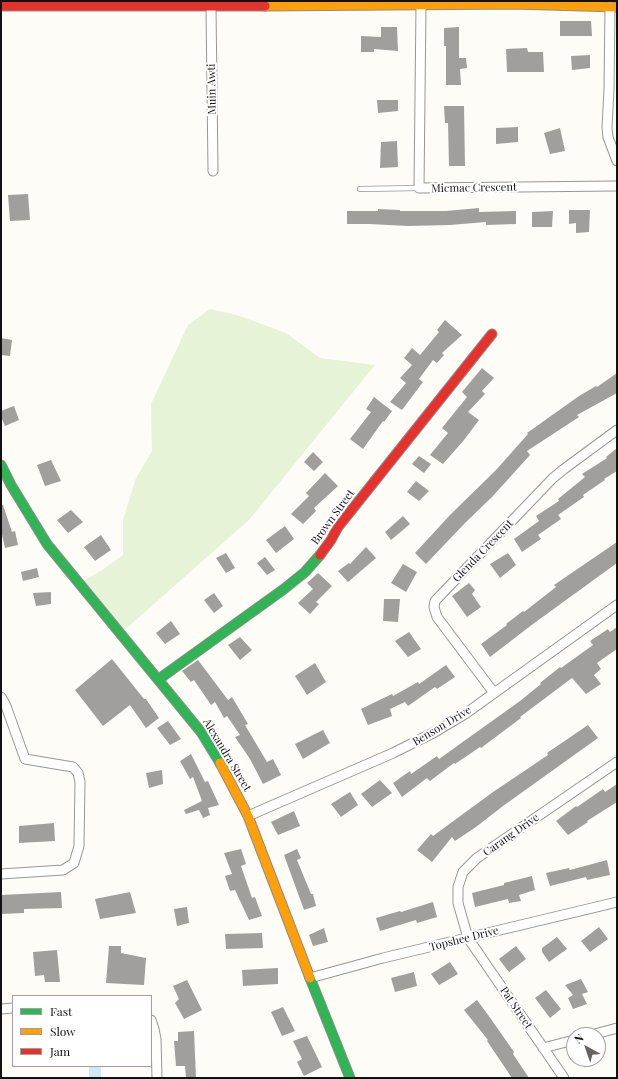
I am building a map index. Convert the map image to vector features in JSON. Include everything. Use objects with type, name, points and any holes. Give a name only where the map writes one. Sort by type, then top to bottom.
[{"type":"street","points":[[1,6],[211,7],[308,3],[421,5],[514,3],[587,4],[613,7],[606,128],[617,161]]},
{"type":"street","name":"Micmac Crescent","points":[[421,5],[419,188],[617,186]]},
{"type":"street","name":"Muin Awti","points":[[211,7],[213,171]]},
{"type":"street","name":"Brown Street","points":[[159,679],[284,589],[305,572],[331,540],[338,528],[492,334]]},
{"type":"street","name":"Glenda Crescent","points":[[494,693],[437,617],[434,607],[435,601],[553,478],[617,430]]},
{"type":"street","name":"Alexandra Street","points":[[1,465],[11,485],[47,544],[94,599],[201,732],[226,772],[248,816],[328,1026],[350,1078]]},
{"type":"street","name":"Benson Drive","points":[[248,816],[405,748],[461,717],[617,605]]},
{"type":"street","points":[[1,696],[25,759],[72,767],[78,773],[80,782],[78,846],[74,863],[63,870],[1,874]]},
{"type":"street","name":"Carang Drive","points":[[468,938],[457,897],[459,883],[466,868],[494,846],[617,762]]},
{"type":"street","name":"Topshee Drive","points":[[310,978],[378,959],[617,902]]},
{"type":"street","name":"Pat Street","points":[[468,938],[564,1078]]},
{"type":"street","points":[[1,1009],[12,1008]]},
{"type":"street","points":[[152,1023],[156,1039],[157,1078]]},
{"type":"street","points":[[606,1031],[617,1028]]},
{"type":"street","points":[[543,1048],[566,1042]]},
{"type":"lane","points":[[360,189],[419,188]]},
{"type":"green space","points":[[210,309],[237,315],[286,333],[320,358],[375,365],[249,520],[121,633],[78,584],[102,570],[123,555],[123,520],[136,478],[152,451],[151,404],[188,325]]},
{"type":"water","points":[[89,1067],[101,1067],[101,1078],[89,1078]]},
{"type":"building","points":[[560,21],[591,21],[592,36],[560,36]]},
{"type":"building","points":[[381,27],[397,27],[398,51],[374,49],[374,52],[361,52],[361,36],[381,37]]},
{"type":"building","points":[[459,27],[459,58],[466,58],[467,68],[460,69],[461,85],[446,85],[446,46],[444,46],[444,28]]},
{"type":"building","points":[[527,48],[528,52],[543,52],[544,72],[507,72],[506,49]]},
{"type":"building","points":[[590,55],[590,68],[572,70],[571,56]]},
{"type":"building","points":[[377,100],[398,100],[398,111],[378,113]]},
{"type":"building","points":[[444,106],[464,106],[465,166],[449,166],[448,123],[445,123]]},
{"type":"building","points":[[518,127],[518,142],[496,144],[496,128]]},
{"type":"building","points":[[560,128],[565,151],[550,154],[544,133]]},
{"type":"building","points":[[397,141],[398,167],[380,168],[381,142]]},
{"type":"building","points":[[28,194],[30,220],[10,221],[8,195]]},
{"type":"building","points":[[479,208],[479,212],[516,211],[516,224],[486,225],[486,222],[408,226],[347,224],[347,211],[378,211],[378,209],[400,211],[446,211]]},
{"type":"building","points":[[569,210],[590,210],[589,232],[576,233],[576,223],[569,224]]},
{"type":"building","points":[[553,211],[552,227],[532,227],[532,212]]},
{"type":"building","points":[[445,320],[462,335],[442,353],[444,355],[437,363],[433,360],[419,379],[423,382],[402,410],[390,402],[406,383],[400,378],[412,365],[404,358],[412,348],[420,355],[439,332],[437,330]]},
{"type":"building","points":[[1,338],[12,340],[10,356],[1,355]]},
{"type":"building","points":[[482,368],[494,378],[482,391],[485,394],[468,412],[479,420],[443,464],[430,455],[448,433],[442,428],[467,397],[462,392]]},
{"type":"building","points":[[617,373],[617,393],[577,415],[579,417],[527,451],[530,455],[492,497],[426,564],[415,553],[450,515],[496,470],[528,434],[527,433],[579,396],[596,386],[597,387]]},
{"type":"building","points":[[374,397],[392,411],[363,449],[350,439],[371,412],[366,409]]},
{"type":"building","points":[[14,406],[19,420],[5,426],[1,417],[1,411]]},
{"type":"building","points":[[617,448],[617,471],[604,479],[605,480],[583,495],[584,497],[558,515],[561,519],[538,535],[541,539],[522,552],[514,539],[539,521],[536,516],[559,501],[558,499],[585,477],[582,474],[607,458],[606,457]]},
{"type":"building","points":[[313,452],[323,462],[314,471],[304,462]]},
{"type":"building","points":[[419,456],[431,464],[424,473],[412,464]]},
{"type":"building","points":[[51,460],[61,481],[45,486],[37,465]]},
{"type":"building","points":[[325,473],[338,486],[314,508],[316,511],[303,524],[291,514],[309,496],[306,493]]},
{"type":"building","points":[[416,481],[429,491],[419,501],[407,492]]},
{"type":"building","points":[[1,505],[3,505],[12,532],[15,531],[18,545],[5,548],[1,530]]},
{"type":"building","points":[[71,510],[83,522],[68,533],[57,520]]},
{"type":"building","points":[[403,516],[410,524],[391,540],[385,532]]},
{"type":"building","points":[[285,526],[294,539],[276,553],[266,540]]},
{"type":"building","points":[[101,535],[111,550],[95,561],[84,547]]},
{"type":"building","points":[[617,542],[617,563],[490,657],[481,644],[556,587],[554,585]]},
{"type":"building","points":[[366,547],[376,558],[348,582],[338,571],[349,563],[350,564]]},
{"type":"building","points":[[226,553],[235,568],[226,573],[216,558]]},
{"type":"building","points":[[508,553],[516,565],[500,578],[490,564]]},
{"type":"building","points":[[265,557],[275,570],[267,575],[257,563]]},
{"type":"building","points":[[403,564],[417,572],[406,592],[391,583]]},
{"type":"building","points":[[37,568],[39,577],[23,581],[21,572]]},
{"type":"building","points":[[318,573],[332,586],[316,602],[319,604],[310,614],[298,603],[313,589],[307,583]]},
{"type":"building","points":[[469,583],[475,590],[472,594],[481,607],[467,617],[452,596]]},
{"type":"building","points":[[51,592],[51,604],[36,606],[33,593]]},
{"type":"building","points":[[214,593],[223,606],[214,613],[204,600]]},
{"type":"building","points":[[384,599],[400,599],[398,622],[383,621]]},
{"type":"building","points":[[171,621],[180,634],[165,644],[156,633]]},
{"type":"building","points":[[617,627],[617,649],[597,663],[601,669],[594,675],[601,684],[586,694],[572,678],[481,748],[480,747],[455,764],[454,763],[430,781],[427,778],[402,797],[393,783],[410,771],[411,774],[437,756],[439,759],[520,701],[560,667],[561,668],[593,645],[590,641],[608,629],[610,632]]},
{"type":"building","points":[[409,632],[421,649],[408,657],[395,641]]},
{"type":"building","points":[[240,637],[252,650],[240,660],[228,645]]},
{"type":"building","points":[[112,659],[144,699],[146,699],[159,718],[146,728],[130,705],[103,726],[75,690]]},
{"type":"building","points":[[198,660],[228,700],[232,697],[248,724],[245,725],[267,762],[273,759],[281,775],[263,784],[250,759],[235,737],[240,735],[227,716],[224,718],[215,702],[211,705],[194,680],[191,682],[182,671]]},
{"type":"building","points":[[315,663],[326,682],[307,695],[295,676]]},
{"type":"building","points":[[446,665],[455,677],[437,689],[435,687],[408,706],[405,702],[390,709],[392,716],[368,725],[361,709],[392,694],[393,696],[418,682],[419,684]]},
{"type":"building","points":[[168,721],[181,739],[170,745],[157,728]]},
{"type":"building","points":[[588,725],[598,738],[476,827],[455,841],[452,837],[432,862],[417,850],[431,834],[433,836]]},
{"type":"building","points":[[323,730],[330,743],[303,759],[295,744]]},
{"type":"building","points":[[191,754],[205,782],[208,781],[219,805],[208,808],[210,815],[203,818],[199,810],[186,814],[184,810],[202,801],[193,777],[190,779],[180,761]]},
{"type":"building","points":[[162,770],[163,784],[149,788],[146,773]]},
{"type":"building","points":[[380,780],[392,793],[372,807],[361,794]]},
{"type":"building","points":[[617,784],[617,802],[568,835],[556,821],[603,789],[605,792]]},
{"type":"building","points":[[350,792],[358,805],[341,817],[331,804]]},
{"type":"building","points":[[294,811],[300,826],[278,835],[271,822]]},
{"type":"building","points":[[54,823],[55,841],[19,843],[19,826]]},
{"type":"building","points":[[241,849],[246,864],[241,866],[252,898],[255,897],[262,916],[249,920],[235,890],[230,891],[225,876],[232,874],[224,853]]},
{"type":"building","points":[[297,849],[301,858],[297,860],[311,894],[313,894],[316,906],[304,910],[284,855]]},
{"type":"building","points":[[607,860],[610,875],[587,880],[586,877],[550,886],[546,873],[569,868],[570,870]]},
{"type":"building","points":[[532,876],[535,890],[519,895],[521,901],[509,903],[508,899],[475,907],[472,893]]},
{"type":"building","points":[[61,892],[62,908],[24,909],[24,913],[1,914],[1,895]]},
{"type":"building","points":[[130,892],[136,913],[100,919],[95,899]]},
{"type":"building","points":[[433,902],[437,917],[417,923],[416,920],[380,931],[376,918]]},
{"type":"building","points":[[187,907],[189,923],[177,926],[174,909]]},
{"type":"building","points":[[599,927],[608,939],[590,952],[581,941]]},
{"type":"building","points":[[324,928],[328,942],[313,946],[309,935]]},
{"type":"building","points":[[262,933],[263,948],[226,949],[225,934]]},
{"type":"building","points":[[557,937],[567,949],[549,962],[542,952],[542,948]]},
{"type":"building","points":[[109,946],[121,946],[121,953],[146,958],[144,985],[106,983]]},
{"type":"building","points":[[516,946],[526,959],[509,972],[499,959]]},
{"type":"building","points":[[57,950],[60,982],[45,982],[44,975],[35,976],[33,952]]},
{"type":"building","points":[[450,962],[458,974],[439,985],[431,974]]},
{"type":"building","points":[[278,968],[278,984],[243,986],[242,970]]},
{"type":"building","points":[[414,972],[417,986],[395,992],[391,978]]},
{"type":"building","points":[[581,979],[588,992],[582,994],[587,1004],[573,1009],[568,998],[573,995],[565,985]]},
{"type":"building","points":[[187,980],[202,1010],[184,1019],[175,1003],[179,999],[173,986]]},
{"type":"building","points":[[546,990],[561,1009],[550,1018],[535,998]]},
{"type":"building","points":[[477,1000],[514,1052],[513,1054],[529,1078],[512,1078],[487,1041],[488,1040],[464,1010]]},
{"type":"building","points":[[283,1007],[295,1031],[282,1036],[271,1012]]},
{"type":"building","points":[[194,1031],[196,1078],[186,1078],[185,1066],[176,1066],[174,1041],[178,1041],[178,1032]]},
{"type":"building","points":[[307,1036],[322,1067],[304,1076],[297,1062],[302,1059],[293,1041]]},
{"type":"traffic: fast","points":[[1,465],[11,485],[47,544],[201,732],[220,763]]},
{"type":"traffic: fast","points":[[159,679],[284,589],[305,572],[320,555]]},
{"type":"traffic: fast","points":[[310,978],[350,1078]]},
{"type":"traffic: slow","points":[[265,6],[514,4],[617,7]]},
{"type":"traffic: slow","points":[[220,763],[248,816],[310,978]]},
{"type":"traffic: jam","points":[[1,6],[265,6]]},
{"type":"traffic: jam","points":[[320,555],[338,527],[492,334]]}]
